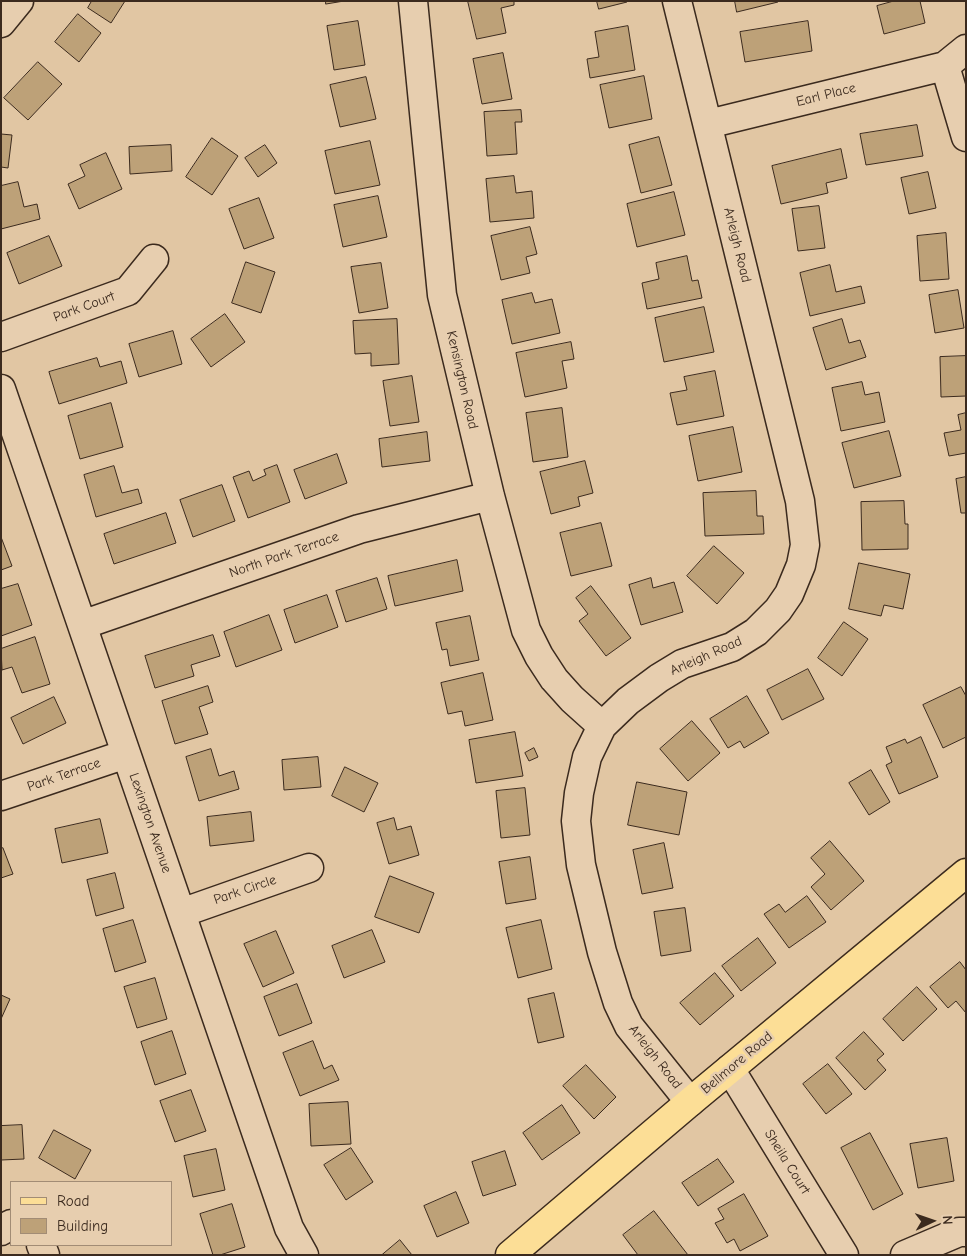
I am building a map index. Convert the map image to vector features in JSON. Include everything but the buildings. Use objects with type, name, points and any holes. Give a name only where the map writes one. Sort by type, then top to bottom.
[{"type":"main road","name":"Bellmore Road","points":[[510,1255],[690,1102],[966,873]]},
{"type":"street","points":[[1,23],[19,1]]},
{"type":"street","name":"Kensington Road","points":[[413,1],[442,295],[490,496],[526,630],[539,656],[554,679],[572,699],[602,726]]},
{"type":"street","name":"Arleigh Road","points":[[677,1],[800,501],[804,545],[800,565],[789,594],[778,610],[756,632],[732,647],[682,664],[659,678],[628,701],[602,726],[587,757],[579,793],[576,821],[581,865],[602,952],[618,1003],[630,1026],[690,1102]]},
{"type":"street","points":[[956,58],[965,133]]},
{"type":"street","name":"Earl Place","points":[[708,124],[956,58]]},
{"type":"street","name":"Park Court","points":[[1,337],[128,292],[154,259]]},
{"type":"street","name":"Lexington Avenue","points":[[1,389],[289,1228],[304,1255]]},
{"type":"street","name":"North Park Terrace","points":[[82,625],[359,529],[490,496]]},
{"type":"street","name":"Park Terrace","points":[[1,796],[126,754]]},
{"type":"street","name":"Park Circle","points":[[181,912],[309,868]]},
{"type":"street","name":"Sheila Court","points":[[730,1069],[844,1255]]},
{"type":"street","points":[[905,1255],[959,1232],[966,1232]]}]
